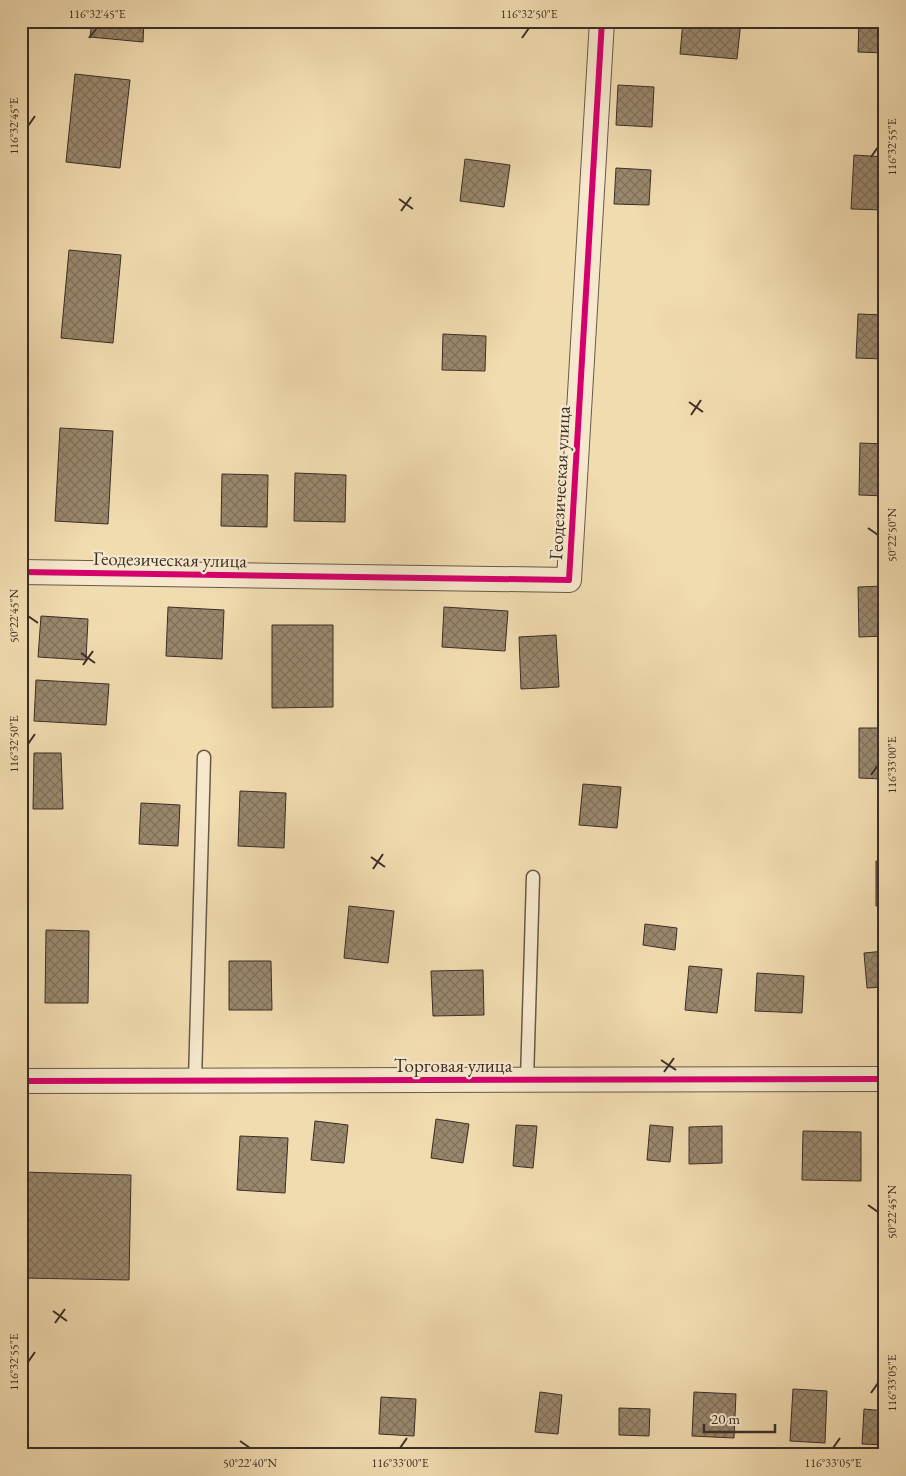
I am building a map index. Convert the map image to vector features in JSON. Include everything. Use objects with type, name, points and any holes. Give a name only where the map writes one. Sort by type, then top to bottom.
[{"type":"street","name":"Геодезическая улица","points":[[21,572],[569,580],[602,21]]},
{"type":"street","name":"Торговая улица","points":[[21,1081],[885,1079]]},
{"type":"lane","points":[[195,1081],[204,757]]},
{"type":"lane","points":[[527,1080],[532,877]]},
{"type":"building","points":[[92,21],[144,21],[143,42],[90,37]]},
{"type":"building","points":[[683,21],[741,21],[737,59],[680,54]]},
{"type":"building","points":[[859,21],[885,21],[885,53],[858,52]]},
{"type":"building","points":[[75,74],[130,80],[120,168],[66,162]]},
{"type":"building","points":[[618,85],[654,87],[652,127],[616,125]]},
{"type":"building","points":[[854,155],[885,157],[885,210],[851,209]]},
{"type":"building","points":[[465,159],[510,165],[504,207],[460,201]]},
{"type":"building","points":[[616,168],[651,170],[649,205],[614,204]]},
{"type":"building","points":[[69,250],[121,255],[113,343],[61,338]]},
{"type":"building","points":[[858,314],[885,315],[885,359],[856,358]]},
{"type":"building","points":[[443,334],[486,336],[485,371],[442,370]]},
{"type":"building","points":[[60,428],[113,431],[108,524],[55,521]]},
{"type":"building","points":[[860,443],[885,444],[885,496],[859,495]]},
{"type":"building","points":[[295,473],[346,475],[345,522],[294,521]]},
{"type":"building","points":[[222,474],[268,475],[267,527],[221,526]]},
{"type":"building","points":[[885,586],[885,636],[859,637],[858,587]]},
{"type":"building","points":[[168,607],[224,610],[222,659],[166,656]]},
{"type":"building","points":[[444,607],[508,611],[505,651],[442,647]]},
{"type":"building","points":[[41,616],[88,619],[86,660],[38,657]]},
{"type":"building","points":[[272,625],[333,625],[333,707],[272,708]]},
{"type":"building","points":[[556,635],[559,687],[521,689],[519,637]]},
{"type":"building","points":[[36,680],[109,684],[106,725],[34,721]]},
{"type":"building","points":[[859,728],[885,728],[885,779],[859,778]]},
{"type":"building","points":[[34,753],[61,753],[63,809],[33,809]]},
{"type":"building","points":[[583,784],[621,787],[617,828],[579,825]]},
{"type":"building","points":[[240,791],[286,793],[284,848],[238,846]]},
{"type":"building","points":[[141,803],[180,805],[178,846],[139,844]]},
{"type":"building","points":[[876,861],[885,862],[885,906],[876,906]]},
{"type":"building","points":[[349,906],[394,911],[388,963],[344,958]]},
{"type":"building","points":[[645,924],[677,928],[675,950],[643,945]]},
{"type":"building","points":[[46,930],[89,931],[88,1003],[45,1003]]},
{"type":"building","points":[[885,951],[885,987],[867,988],[864,953]]},
{"type":"building","points":[[229,961],[271,961],[272,1010],[229,1010]]},
{"type":"building","points":[[689,966],[722,969],[717,1013],[685,1010]]},
{"type":"building","points":[[483,970],[484,1015],[433,1016],[431,971]]},
{"type":"building","points":[[757,973],[804,976],[802,1013],[755,1011]]},
{"type":"building","points":[[436,1119],[469,1124],[463,1163],[431,1158]]},
{"type":"building","points":[[315,1121],[348,1125],[344,1163],[311,1160]]},
{"type":"building","points":[[516,1125],[537,1126],[533,1168],[513,1166]]},
{"type":"building","points":[[650,1125],[673,1127],[670,1162],[647,1160]]},
{"type":"building","points":[[722,1126],[722,1163],[689,1164],[689,1127]]},
{"type":"building","points":[[803,1131],[861,1132],[861,1181],[802,1180]]},
{"type":"building","points":[[240,1136],[288,1138],[285,1193],[237,1190]]},
{"type":"building","points":[[21,1172],[131,1175],[129,1280],[21,1278]]},
{"type":"building","points":[[793,1389],[827,1391],[825,1443],[790,1441]]},
{"type":"building","points":[[540,1392],[562,1395],[558,1434],[535,1432]]},
{"type":"building","points":[[694,1392],[736,1394],[734,1438],[692,1436]]},
{"type":"building","points":[[381,1397],[416,1399],[414,1436],[379,1434]]},
{"type":"building","points":[[619,1408],[650,1409],[649,1436],[619,1435]]},
{"type":"building","points":[[864,1409],[885,1411],[885,1445],[862,1444]]},
{"type":"cycle path","points":[[21,572],[569,580],[602,21]]},
{"type":"cycle path","points":[[21,1081],[885,1079]]}]
